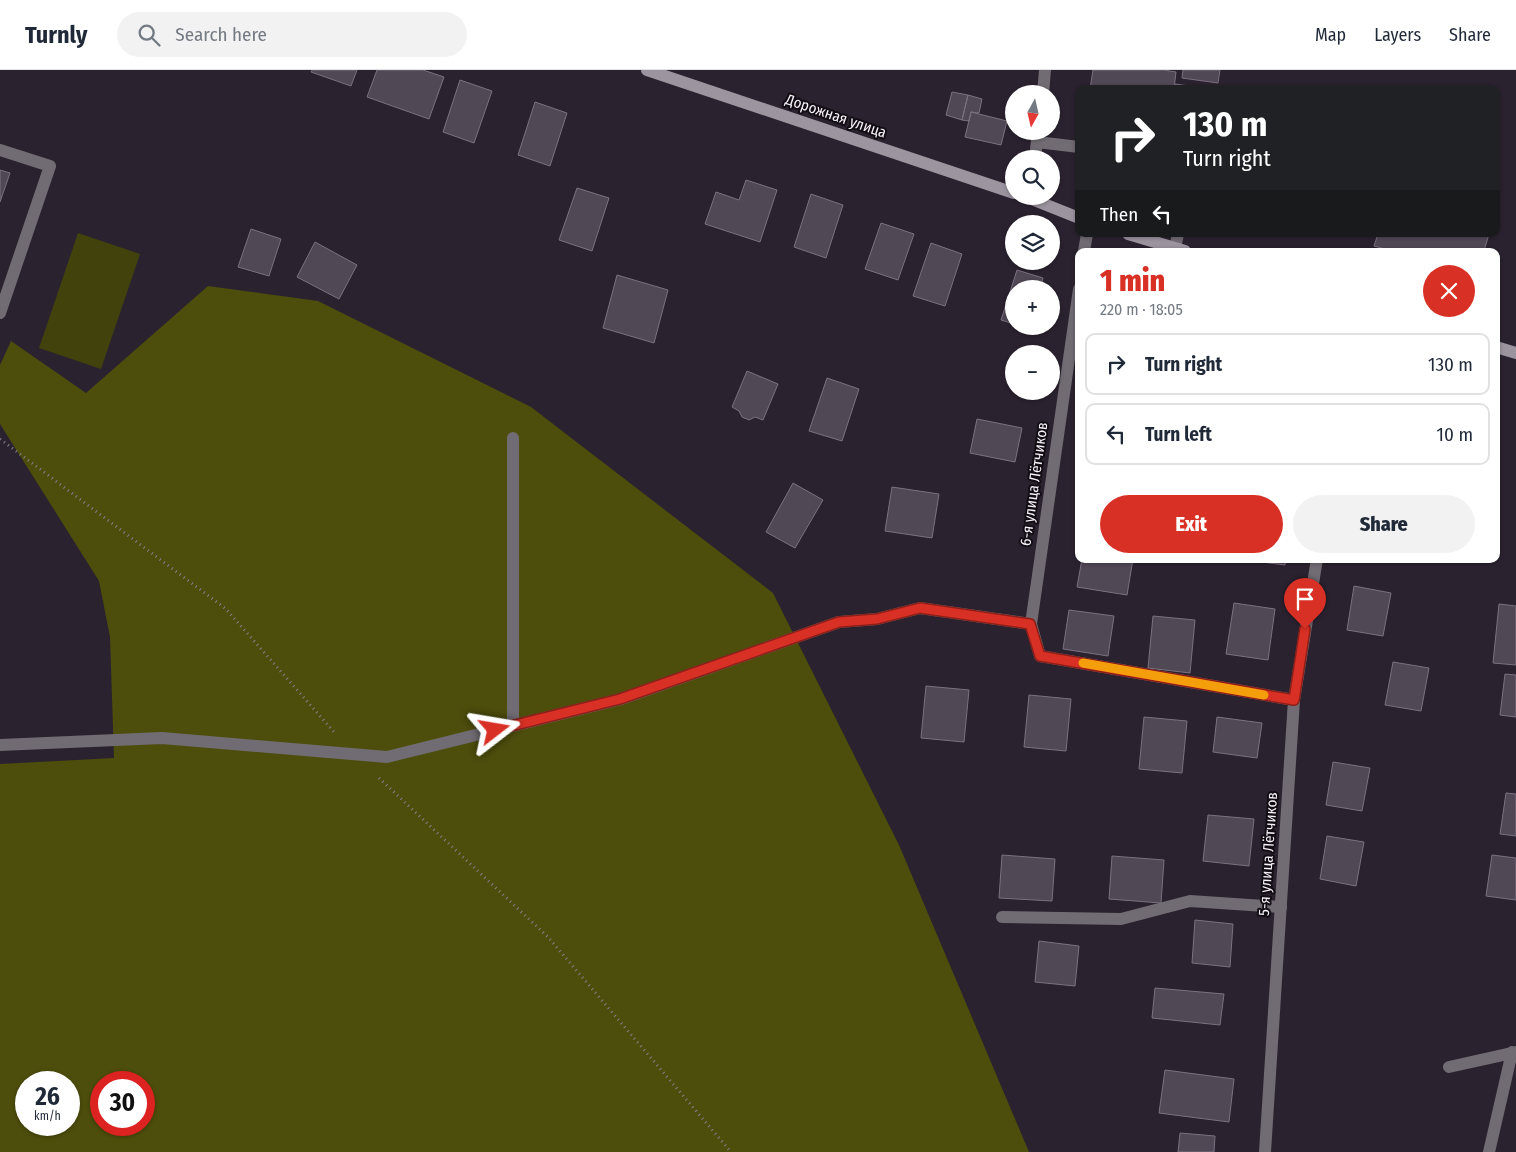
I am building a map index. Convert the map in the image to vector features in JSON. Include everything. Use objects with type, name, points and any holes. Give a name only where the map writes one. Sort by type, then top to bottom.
[{"type":"main road","name":"Дорожная улица","points":[[647,70],[674,74],[1005,190]]},
{"type":"main road","points":[[1048,205],[1075,216]]},
{"type":"main road","points":[[1138,237],[1174,248]]},
{"type":"main road","points":[[1500,348],[1516,353]]},
{"type":"street","points":[[1044,85],[1045,70]]},
{"type":"street","points":[[1053,140],[1075,146]]},
{"type":"street","points":[[0,150],[50,166],[0,313]]},
{"type":"street","name":"6-я улица Лётчиков","points":[[1030,624],[1075,316]]},
{"type":"street","points":[[513,438],[513,726]]},
{"type":"street","name":"5-я улица Лётчиков","points":[[1265,1152],[1294,700],[1316,563]]},
{"type":"street","points":[[0,745],[162,738],[387,757],[620,699],[839,622],[877,619],[920,608],[1030,624],[1040,656],[1294,700]]},
{"type":"street","points":[[1002,917],[1121,919],[1190,901],[1280,908]]},
{"type":"street","points":[[1449,1067],[1514,1052],[1489,1152]]},
{"type":"path","points":[[0,439],[226,610],[354,755],[548,937],[731,1152]]},
{"type":"shaded area","points":[[78,233],[140,254],[101,369],[39,348]]},
{"type":"shaded area","points":[[208,286],[318,301],[531,407],[773,593],[899,845],[1029,1152],[0,1152],[0,764],[114,758],[110,637],[99,581],[0,424],[0,365],[11,341],[86,393]]},
{"type":"building","points":[[312,70],[357,70],[351,86],[311,72]]},
{"type":"building","points":[[377,70],[423,70],[444,77],[429,119],[367,97]]},
{"type":"building","points":[[1093,70],[1164,70],[1176,72],[1174,85],[1091,85]]},
{"type":"building","points":[[1183,70],[1220,70],[1218,83],[1182,78]]},
{"type":"building","points":[[460,80],[492,91],[474,143],[443,132]]},
{"type":"building","points":[[952,92],[968,95],[962,120],[946,115]]},
{"type":"building","points":[[968,95],[982,99],[979,113],[971,112],[969,121],[962,120]]},
{"type":"building","points":[[535,102],[567,113],[550,166],[518,155]]},
{"type":"building","points":[[971,112],[1005,120],[1001,145],[965,137]]},
{"type":"building","points":[[0,170],[10,173],[0,202]]},
{"type":"building","points":[[746,180],[777,190],[760,242],[705,224],[716,192],[739,200]]},
{"type":"building","points":[[577,188],[609,198],[592,251],[559,240]]},
{"type":"building","points":[[811,194],[843,205],[826,258],[794,247]]},
{"type":"building","points":[[881,223],[914,234],[898,280],[865,269]]},
{"type":"building","points":[[251,229],[281,239],[269,276],[238,267]]},
{"type":"building","points":[[1377,237],[1488,237],[1485,248],[1382,248],[1374,246]]},
{"type":"building","points":[[315,242],[357,265],[339,299],[297,277]]},
{"type":"building","points":[[931,243],[962,254],[945,306],[913,296]]},
{"type":"building","points":[[1017,270],[1043,278],[1042,280],[1014,280]]},
{"type":"building","points":[[617,275],[668,290],[654,343],[603,328]]},
{"type":"building","points":[[1005,308],[1005,321],[1001,320]]},
{"type":"building","points":[[747,371],[778,384],[763,420],[755,417],[749,420],[742,417],[739,411],[732,407]]},
{"type":"building","points":[[827,378],[859,389],[842,441],[809,431]]},
{"type":"building","points":[[977,419],[1022,428],[1015,462],[970,453]]},
{"type":"building","points":[[793,483],[823,500],[795,548],[766,532]]},
{"type":"building","points":[[892,487],[939,494],[932,538],[885,531]]},
{"type":"building","points":[[1081,563],[1132,563],[1127,595],[1077,587]]},
{"type":"building","points":[[1269,563],[1285,563],[1285,565]]},
{"type":"building","points":[[1354,586],[1391,593],[1383,636],[1347,630]]},
{"type":"building","points":[[1234,603],[1275,609],[1268,660],[1226,654]]},
{"type":"building","points":[[1499,604],[1516,606],[1516,665],[1493,663]]},
{"type":"building","points":[[1069,610],[1114,616],[1108,656],[1063,649]]},
{"type":"building","points":[[1153,616],[1195,620],[1190,673],[1148,668]]},
{"type":"building","points":[[1393,662],[1429,668],[1421,711],[1385,705]]},
{"type":"building","points":[[1505,674],[1516,675],[1516,717],[1500,715]]},
{"type":"building","points":[[926,686],[969,690],[964,742],[921,738]]},
{"type":"building","points":[[1029,695],[1071,699],[1066,751],[1024,747]]},
{"type":"building","points":[[1144,717],[1187,721],[1182,773],[1139,769]]},
{"type":"building","points":[[1217,717],[1262,723],[1257,758],[1213,752]]},
{"type":"building","points":[[1333,762],[1370,768],[1362,811],[1326,805]]},
{"type":"building","points":[[1506,793],[1516,794],[1516,836],[1500,834]]},
{"type":"building","points":[[1208,815],[1254,819],[1249,866],[1203,861]]},
{"type":"building","points":[[1327,836],[1364,842],[1356,886],[1320,879]]},
{"type":"building","points":[[1002,855],[1055,859],[1052,901],[999,898]]},
{"type":"building","points":[[1492,855],[1516,858],[1516,900],[1486,896]]},
{"type":"building","points":[[1112,856],[1164,860],[1161,903],[1109,899]]},
{"type":"building","points":[[1195,920],[1233,924],[1230,967],[1192,963]]},
{"type":"building","points":[[1039,941],[1079,946],[1075,986],[1035,982]]},
{"type":"building","points":[[1155,988],[1224,994],[1220,1025],[1152,1018]]},
{"type":"building","points":[[1165,1070],[1234,1079],[1229,1122],[1159,1113]]},
{"type":"building","points":[[1180,1133],[1215,1136],[1214,1152],[1178,1152]]},
{"type":"slow traffic","points":[[1083,663],[1264,695]]},
{"type":"route","points":[[495,730],[620,699],[839,622],[877,619],[920,608],[1030,624],[1040,656],[1294,700],[1305,629]]}]
